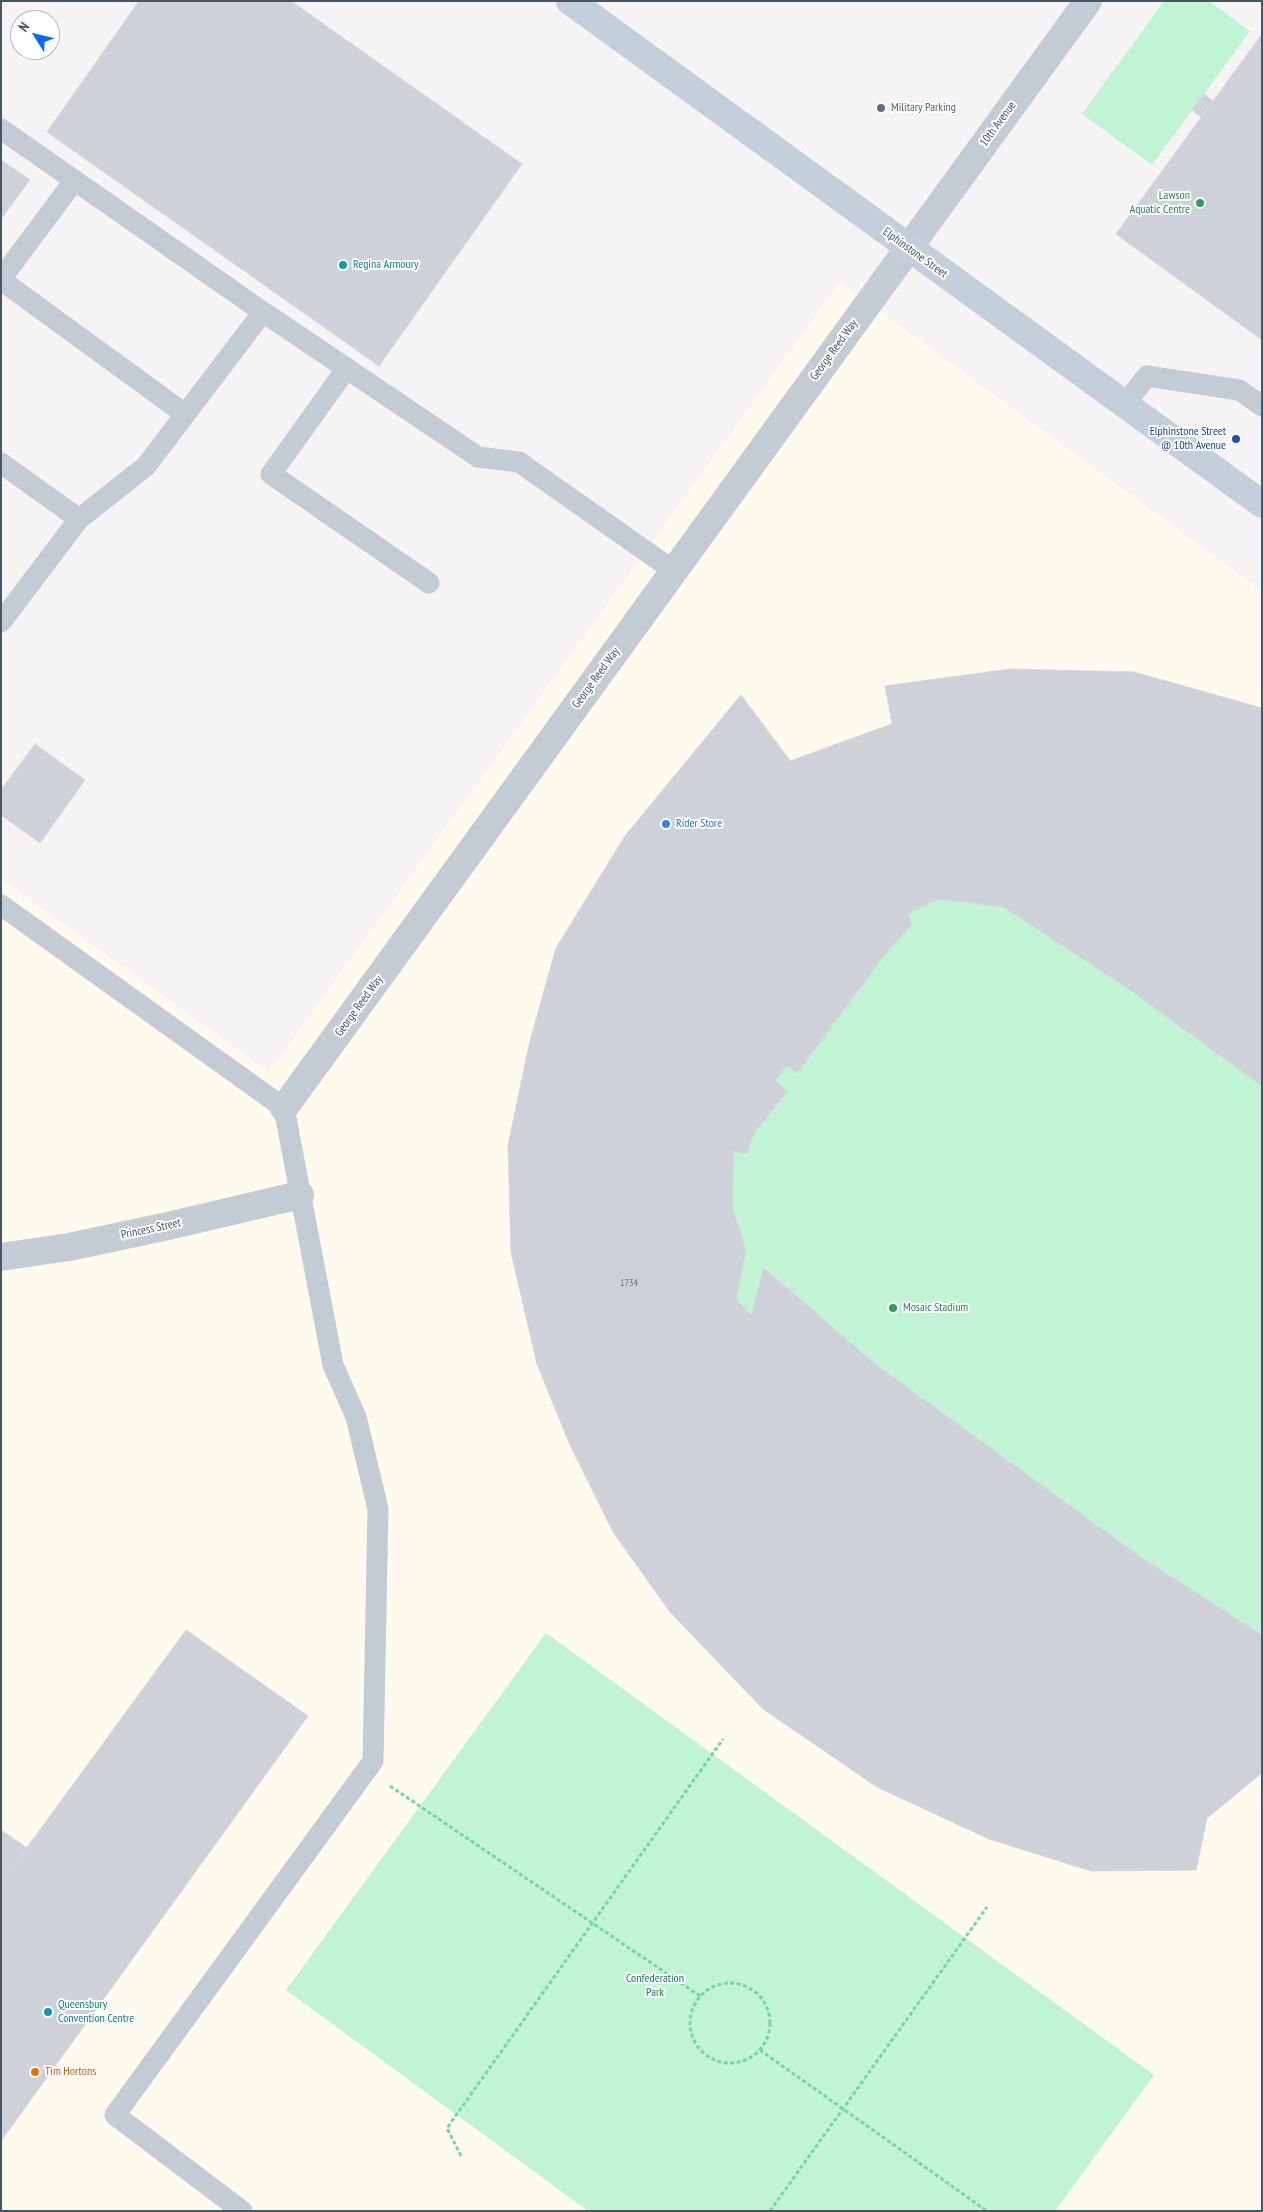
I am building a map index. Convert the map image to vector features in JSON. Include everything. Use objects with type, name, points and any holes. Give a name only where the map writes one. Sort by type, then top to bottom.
[{"type":"street","name":"Elphinstone Street","points":[[570,1],[1262,504]]},
{"type":"street","name":"10th Avenue","points":[[908,248],[1088,1]]},
{"type":"street","name":"George Reed Way","points":[[284,1108],[908,248]]},
{"type":"street","name":"Princess Street","points":[[1,1257],[62,1248],[168,1226],[300,1195]]},
{"type":"lane","points":[[1,129],[263,312],[478,457],[519,462],[674,571]]},
{"type":"lane","points":[[74,181],[1,279],[185,414]]},
{"type":"lane","points":[[1,622],[79,519],[146,466],[263,312]]},
{"type":"lane","points":[[347,368],[271,474],[429,583]]},
{"type":"lane","points":[[1125,404],[1147,376],[1238,390],[1262,406]]},
{"type":"lane","points":[[1,464],[79,519]]},
{"type":"lane","points":[[1,905],[284,1108],[333,1364],[356,1417],[378,1509],[373,1761],[115,2115],[242,2211]]},
{"type":"path","points":[[461,2156],[447,2128],[723,1739]]},
{"type":"path","points":[[367,1770],[700,1996]]},
{"type":"path","points":[[770,2211],[987,1907]]},
{"type":"path","points":[[728,1982],[744,1985],[757,1993],[767,2005],[770,2021],[768,2037],[760,2050],[748,2059],[732,2064],[716,2061],[703,2053],[693,2040],[690,2025],[692,2010],[700,1996],[712,1986],[728,1982]]},
{"type":"path","points":[[760,2050],[987,2211]]},
{"type":"shaded area","points":[[840,282],[1262,591],[1262,2211],[1,2211],[1,879],[269,1072]]},
{"type":"green space","points":[[1164,1],[1209,1],[1250,31],[1152,165],[1082,114]]},
{"type":"green space","name":"Mosaic Stadium","points":[[1010,669],[1134,672],[1262,708],[1262,1773],[1207,1818],[1196,1870],[1091,1871],[989,1839],[877,1787],[763,1709],[670,1612],[613,1532],[570,1445],[537,1364],[511,1252],[508,1145],[529,1045],[556,948],[625,836],[741,695],[791,761],[892,724],[885,686]]},
{"type":"green space","name":"Confederation Park","points":[[546,1633],[1154,2075],[1055,2211],[588,2211],[286,1990]]},
{"type":"building","name":"Regina Armoury","points":[[139,1],[291,1],[522,164],[379,366],[47,132]]},
{"type":"building","name":"Lawson Aquatic Centre","points":[[1262,34],[1262,340],[1116,234]]},
{"type":"building","points":[[1204,94],[1213,101],[1201,117],[1192,110]]},
{"type":"building","points":[[1,160],[30,180],[1,219]]},
{"type":"building","name":"Mosaic Stadium","points":[[1010,669],[1134,672],[1262,708],[1262,1086],[1123,985],[1003,907],[938,899],[908,914],[912,925],[890,948],[797,1073],[787,1065],[775,1081],[787,1092],[755,1132],[746,1154],[734,1151],[732,1206],[746,1251],[736,1299],[751,1315],[764,1268],[875,1364],[1139,1556],[1262,1635],[1262,1773],[1207,1818],[1196,1870],[1091,1871],[989,1839],[877,1787],[763,1709],[670,1612],[613,1532],[570,1445],[537,1364],[511,1252],[508,1145],[529,1045],[556,948],[625,836],[741,695],[790,761],[892,724],[885,686]]},
{"type":"building","points":[[35,744],[85,780],[40,843],[1,815],[1,790]]},
{"type":"building","name":"Queensbury Convention Centre","points":[[186,1630],[308,1716],[1,2141],[1,1883]]},
{"type":"building","points":[[1,1830],[27,1848],[1,1883]]},
{"type":"place","name":"Military Parking","points":[[881,108]]},
{"type":"place","name":"Lawson Aquatic Centre","points":[[1200,203]]},
{"type":"place","name":"Regina Armoury","points":[[343,265]]},
{"type":"place","name":"Elphinstone Street @ 10th Avenue","points":[[1236,439]]},
{"type":"place","name":"Rider Store","points":[[666,824]]},
{"type":"place","name":"Mosaic Stadium","points":[[893,1308]]},
{"type":"place","name":"Queensbury Convention Centre","points":[[48,2012]]},
{"type":"place","name":"Tim Hortons","points":[[35,2072]]}]
